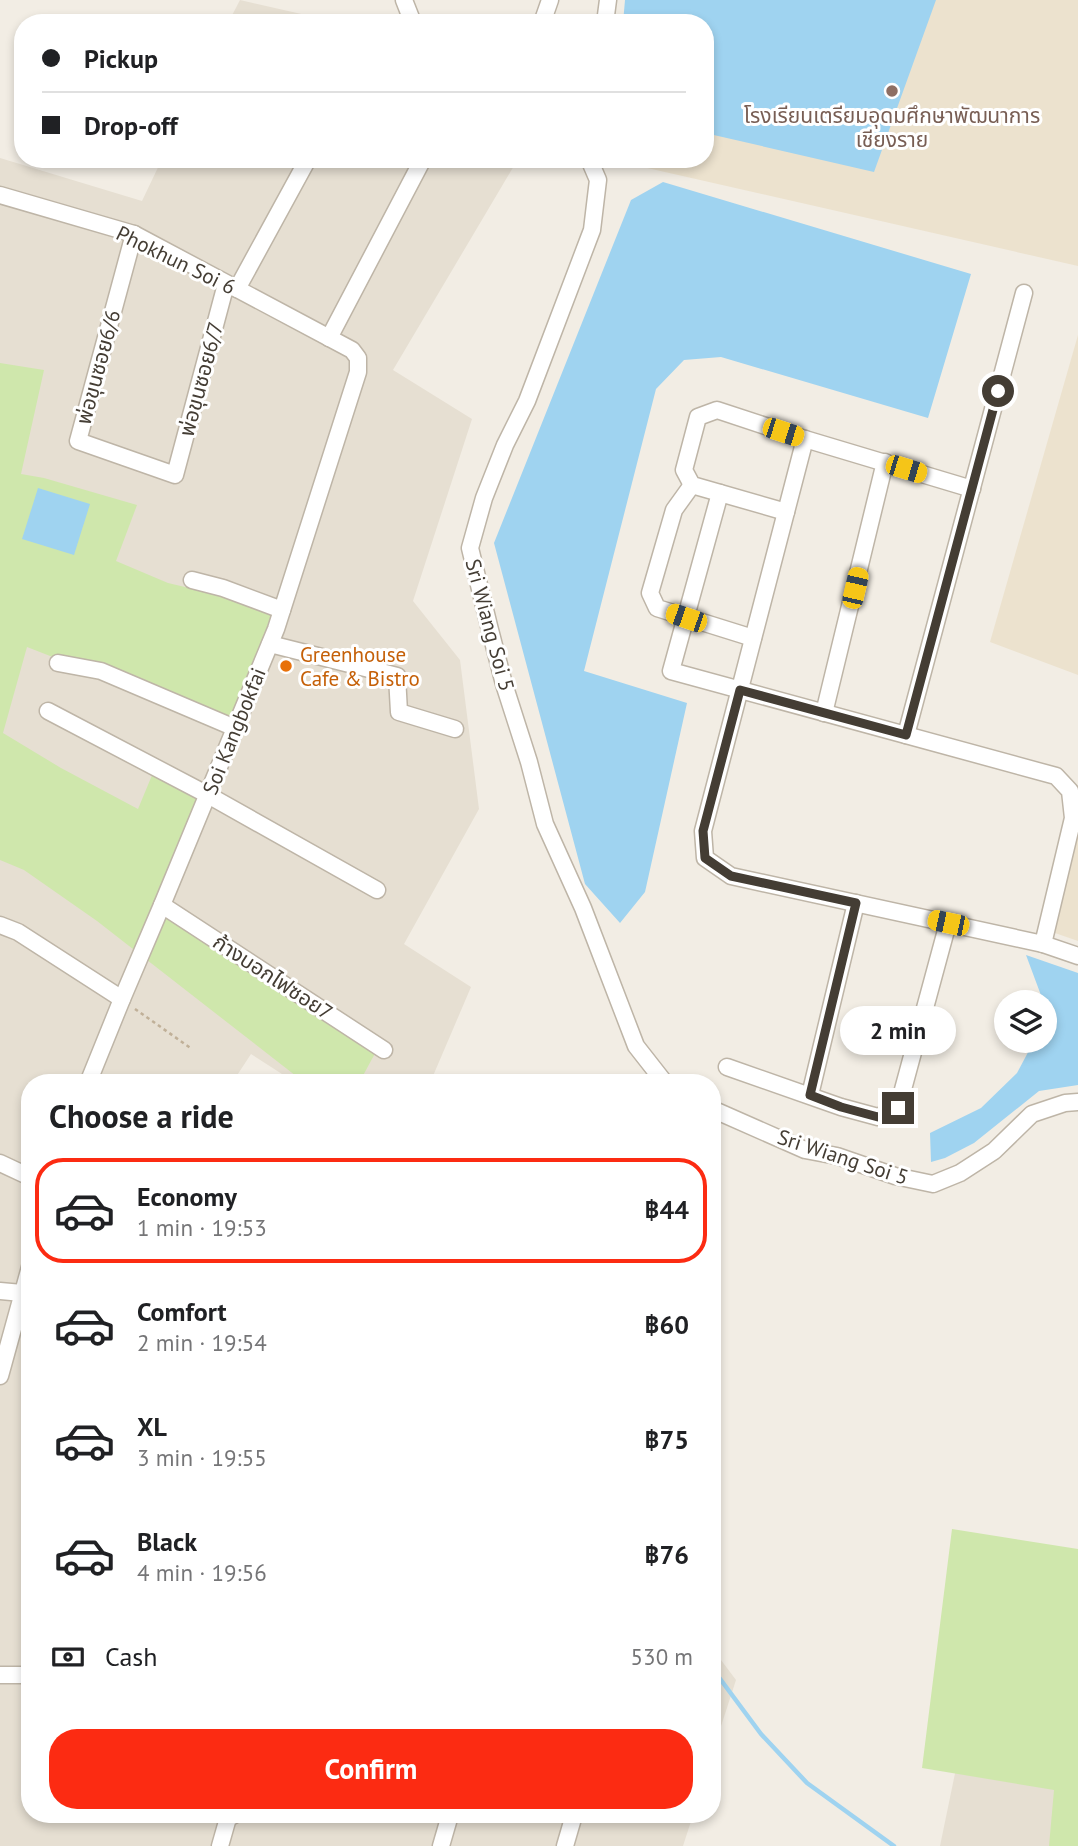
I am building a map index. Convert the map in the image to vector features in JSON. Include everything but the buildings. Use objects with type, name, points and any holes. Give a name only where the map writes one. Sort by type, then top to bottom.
[{"type":"street","name":"พ่อขุนซอย6/7","points":[[175,475],[232,287],[303,168]]},
{"type":"street","points":[[329,338],[416,168]]},
{"type":"street","name":"Sri Wiang Soi 5","points":[[593,168],[598,180],[592,230],[527,401],[505,444],[484,498],[470,548],[504,684],[545,824],[583,908],[636,1046],[658,1074]]},
{"type":"street","name":"Phokhun Soi 6","points":[[0,195],[134,234],[344,346]]},
{"type":"street","name":"พ่อขุนซอย6/6","points":[[134,234],[78,441],[175,475]]},
{"type":"street","points":[[906,735],[1024,293]]},
{"type":"street","name":"Soi Kangbokfai","points":[[92,1074],[282,610],[358,372],[358,358],[352,350],[344,346]]},
{"type":"street","points":[[786,512],[692,485],[684,470],[698,416],[717,410],[972,489]]},
{"type":"street","points":[[805,439],[703,831],[705,858],[731,876],[1043,944],[1078,956]]},
{"type":"street","points":[[824,713],[885,462]]},
{"type":"street","points":[[692,485],[674,510],[650,593],[657,608],[753,638]]},
{"type":"street","points":[[720,493],[671,671],[1056,776],[1070,791],[1073,818],[1043,944]]},
{"type":"street","points":[[192,580],[223,588],[282,610]]},
{"type":"street","points":[[270,643],[397,676],[399,712],[456,729]]},
{"type":"street","points":[[58,663],[101,671],[235,729]]},
{"type":"street","points":[[48,711],[208,795],[377,890]]},
{"type":"street","points":[[810,1095],[856,903]]},
{"type":"street","name":"ก้างบอกไฟซอย7","points":[[162,905],[384,1049]]},
{"type":"street","points":[[727,1067],[841,1107],[878,1117],[898,1108],[948,923]]},
{"type":"street","points":[[0,925],[18,932],[122,999]]},
{"type":"street","name":"Sri Wiang Soi 5","points":[[721,1113],[805,1150],[837,1156],[895,1176],[933,1184],[960,1173],[994,1151],[1032,1114],[1065,1103],[1078,1102]]},
{"type":"street","points":[[0,1163],[21,1173]]},
{"type":"street","points":[[0,1290],[21,1293]]},
{"type":"street","points":[[0,1376],[21,1297]]},
{"type":"street","points":[[0,1675],[21,1675]]},
{"type":"street","points":[[220,1846],[227,1823]]},
{"type":"street","points":[[442,1846],[447,1823]]},
{"type":"street","points":[[565,1846],[571,1823]]},
{"type":"path","points":[[122,999],[192,1049]]},
{"type":"shaded area","points":[[240,0],[301,14],[233,14]]},
{"type":"shaded area","name":"โรงเรียนเตรียมอุดมศึกษาพัฒนาการ เชียงราย","points":[[627,0],[1078,0],[1078,266],[647,168],[714,168],[714,14],[674,14]]},
{"type":"shaded area","points":[[0,158],[14,162],[14,168],[33,168],[142,201],[158,168],[513,168],[393,370],[472,419],[413,601],[460,660],[479,809],[404,944],[471,987],[434,1074],[282,1074],[251,1054],[238,1074],[21,1074],[21,1823],[690,1823],[683,1846],[0,1846]]},
{"type":"shaded area","points":[[1078,335],[1078,675],[990,642]]},
{"type":"shaded area","points":[[1078,831],[1078,941],[1055,933]]},
{"type":"shaded area","points":[[721,1660],[736,1680],[721,1726]]},
{"type":"shaded area","points":[[959,1754],[1054,1770],[1054,1846],[940,1846]]},
{"type":"green space","points":[[0,363],[44,370],[21,474],[137,505],[116,561],[168,583],[282,610],[235,728],[27,647],[3,733],[138,809],[155,768],[208,795],[163,905],[379,1046],[364,1074],[293,1074],[97,921],[24,870],[0,860]]},
{"type":"green space","points":[[952,1529],[1078,1549],[1078,1846],[1049,1846],[1054,1790],[922,1768]]},
{"type":"water","points":[[625,0],[936,0],[874,172],[714,135],[714,14],[624,14]]},
{"type":"water","points":[[663,182],[971,274],[928,418],[721,357],[684,360],[656,389],[584,671],[687,703],[645,892],[620,923],[585,884],[494,543],[631,200]]},
{"type":"water","points":[[38,488],[90,504],[74,555],[22,539]]},
{"type":"water","points":[[1026,955],[1078,973],[1078,1085],[1039,1091],[974,1143],[931,1162],[930,1133],[981,1108],[1017,1073],[1028,1053],[1057,1053],[1057,990],[1039,990]]},
{"type":"waterway","points":[[721,1680],[761,1734],[807,1783],[894,1846]]},
{"type":"place","name":"โรงเรียนเตรียมอุดมศึกษาพัฒนาการ เชียงราย","points":[[892,91]]},
{"type":"place","name":"Greenhouse Cafe & Bistro","points":[[286,666]]},
{"type":"route","points":[[898,1108],[878,1117],[810,1095],[856,903],[731,876],[705,858],[703,831],[740,690],[906,735],[998,391]]}]
